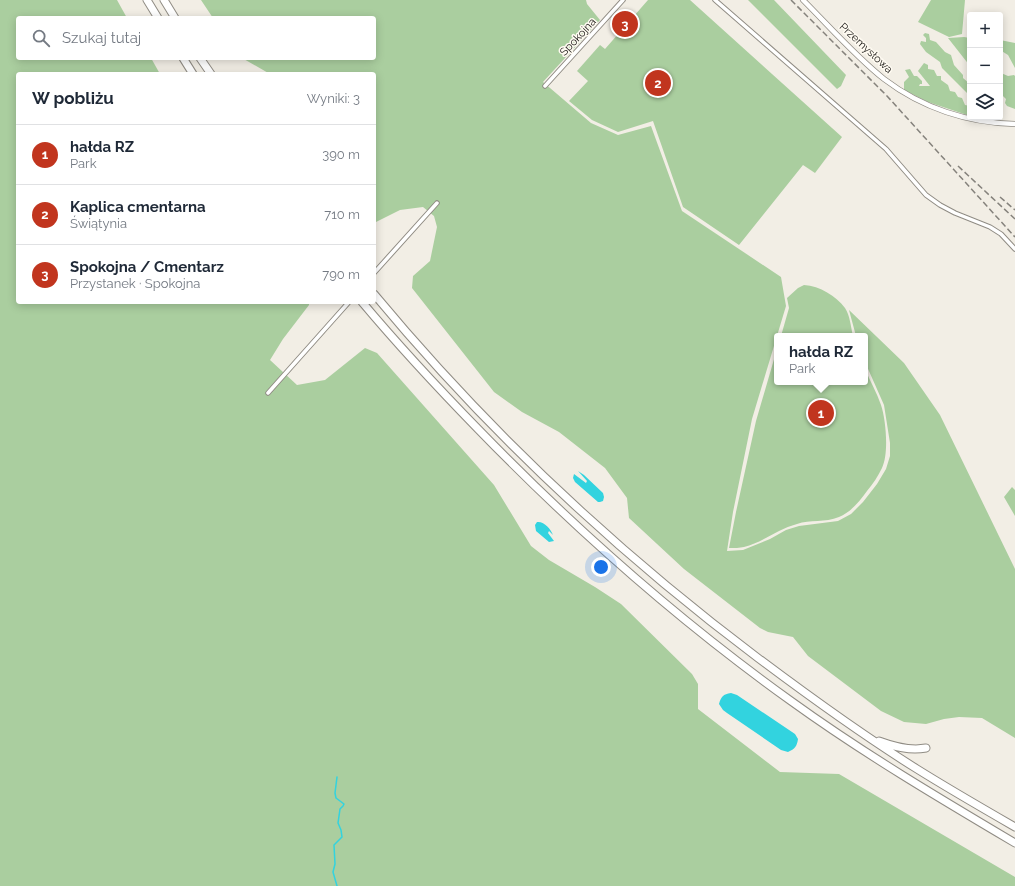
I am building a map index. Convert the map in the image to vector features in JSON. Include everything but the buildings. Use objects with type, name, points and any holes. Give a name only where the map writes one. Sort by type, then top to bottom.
[{"type":"highway","points":[[147,0],[157,16]]},
{"type":"highway","points":[[164,0],[174,16]]},
{"type":"highway","points":[[184,60],[192,72]]},
{"type":"highway","points":[[201,60],[210,72]]},
{"type":"highway","points":[[376,296],[399,324],[536,470],[641,564],[710,622],[800,690],[861,733],[916,769],[1015,827]]},
{"type":"highway","points":[[364,304],[423,372],[527,480],[652,593],[708,639],[797,705],[910,780],[1015,843]]},
{"type":"highway","points":[[861,733],[897,747],[911,749],[926,748]]},
{"type":"street","name":"Spokojna","points":[[545,86],[623,0]]},
{"type":"street","points":[[715,0],[880,144],[926,195],[955,213],[990,227],[1001,234],[1015,249]]},
{"type":"street","name":"Przemysłowa","points":[[803,0],[870,67],[884,79],[921,102],[965,118],[984,122],[1015,124]]},
{"type":"street","points":[[376,271],[437,204]]},
{"type":"street","points":[[268,393],[347,304]]},
{"type":"green space","points":[[0,0],[117,0],[126,16],[16,16],[16,60],[152,60],[159,72],[16,72],[16,304],[309,304],[283,339],[270,360],[297,385],[325,380],[365,348],[377,353],[494,485],[531,546],[549,560],[621,604],[692,674],[698,684],[698,709],[780,772],[839,774],[1015,877],[1015,886],[0,886]]},
{"type":"green space","points":[[201,0],[586,0],[587,4],[600,20],[543,82],[591,123],[618,135],[651,126],[682,211],[781,277],[786,306],[778,333],[774,333],[774,346],[752,419],[733,512],[727,551],[743,550],[770,539],[786,530],[799,526],[838,521],[851,514],[863,502],[886,469],[890,456],[890,443],[884,405],[868,369],[868,333],[855,333],[849,310],[904,363],[940,415],[1015,569],[1015,738],[982,718],[959,717],[926,724],[904,722],[881,711],[808,656],[793,637],[768,632],[760,628],[684,569],[629,518],[627,498],[605,468],[559,432],[522,412],[494,392],[412,288],[413,276],[430,261],[437,227],[434,216],[423,207],[400,210],[376,222],[376,72],[266,72],[246,60],[376,60],[376,16],[212,16]]},
{"type":"green space","points":[[648,0],[690,0],[842,137],[815,173],[803,165],[739,245],[683,207],[653,121],[618,132],[592,120],[569,101],[588,81],[577,71],[600,45],[605,49]]},
{"type":"green space","points":[[748,0],[774,0],[846,75],[841,86],[837,89]]},
{"type":"green space","points":[[931,0],[965,0],[962,34],[949,37],[918,22]]},
{"type":"green space","points":[[925,33],[929,34],[930,40],[936,42],[945,52],[951,55],[954,65],[967,81],[967,93],[942,68],[940,62],[926,52],[920,44],[921,41],[926,42],[926,38],[923,35]]},
{"type":"green space","points":[[948,38],[967,38],[967,62]]},
{"type":"green space","points":[[1003,41],[1015,43],[1015,68],[1008,55],[1003,52]]},
{"type":"green space","points":[[924,63],[928,65],[928,69],[934,70],[937,76],[941,76],[941,80],[948,85],[950,91],[955,92],[958,97],[962,98],[965,105],[967,105],[967,115],[928,102],[904,90],[904,82],[909,77],[905,70],[910,69],[914,76],[917,76],[922,81],[922,84],[919,86],[930,86],[918,71]]},
{"type":"green space","points":[[1003,74],[1008,76],[1015,76],[1015,109],[1007,106],[1005,103],[1006,99],[1003,96]]},
{"type":"green space","points":[[804,285],[816,287],[832,296],[845,308],[852,333],[782,333],[789,308],[787,298],[798,288]]},
{"type":"green space","points":[[774,359],[774,385],[868,385],[868,375],[883,411],[886,454],[882,468],[861,499],[843,515],[834,519],[807,522],[790,526],[751,545],[729,548],[756,421]]},
{"type":"green space","points":[[1012,487],[1015,490],[1015,516],[1004,497]]},
{"type":"water","points":[[578,471],[603,493],[603,501],[598,502],[575,482],[573,478],[574,474],[586,483],[587,481]]},
{"type":"water","points":[[537,522],[545,524],[551,530],[553,535],[549,531],[548,533],[554,541],[549,542],[536,531],[535,525]]},
{"type":"water","points":[[731,693],[737,695],[795,734],[798,739],[795,747],[788,752],[781,750],[723,710],[719,704],[721,699],[724,695]]},
{"type":"waterway","points":[[337,777],[335,793],[336,798],[344,804],[340,809],[338,823],[342,837],[334,845],[335,864],[333,872],[337,886]]},
{"type":"railway","points":[[791,0],[887,96],[1015,237]]},
{"type":"railway","points":[[958,166],[1015,219]]},
{"type":"railway","points":[[1000,197],[1015,210]]},
{"type":"place","name":"Spokojna / Cmentarz","points":[[625,24]]},
{"type":"place","name":"Kaplica cmentarna","points":[[658,83]]},
{"type":"place","name":"hałda RZ","points":[[821,413]]}]
